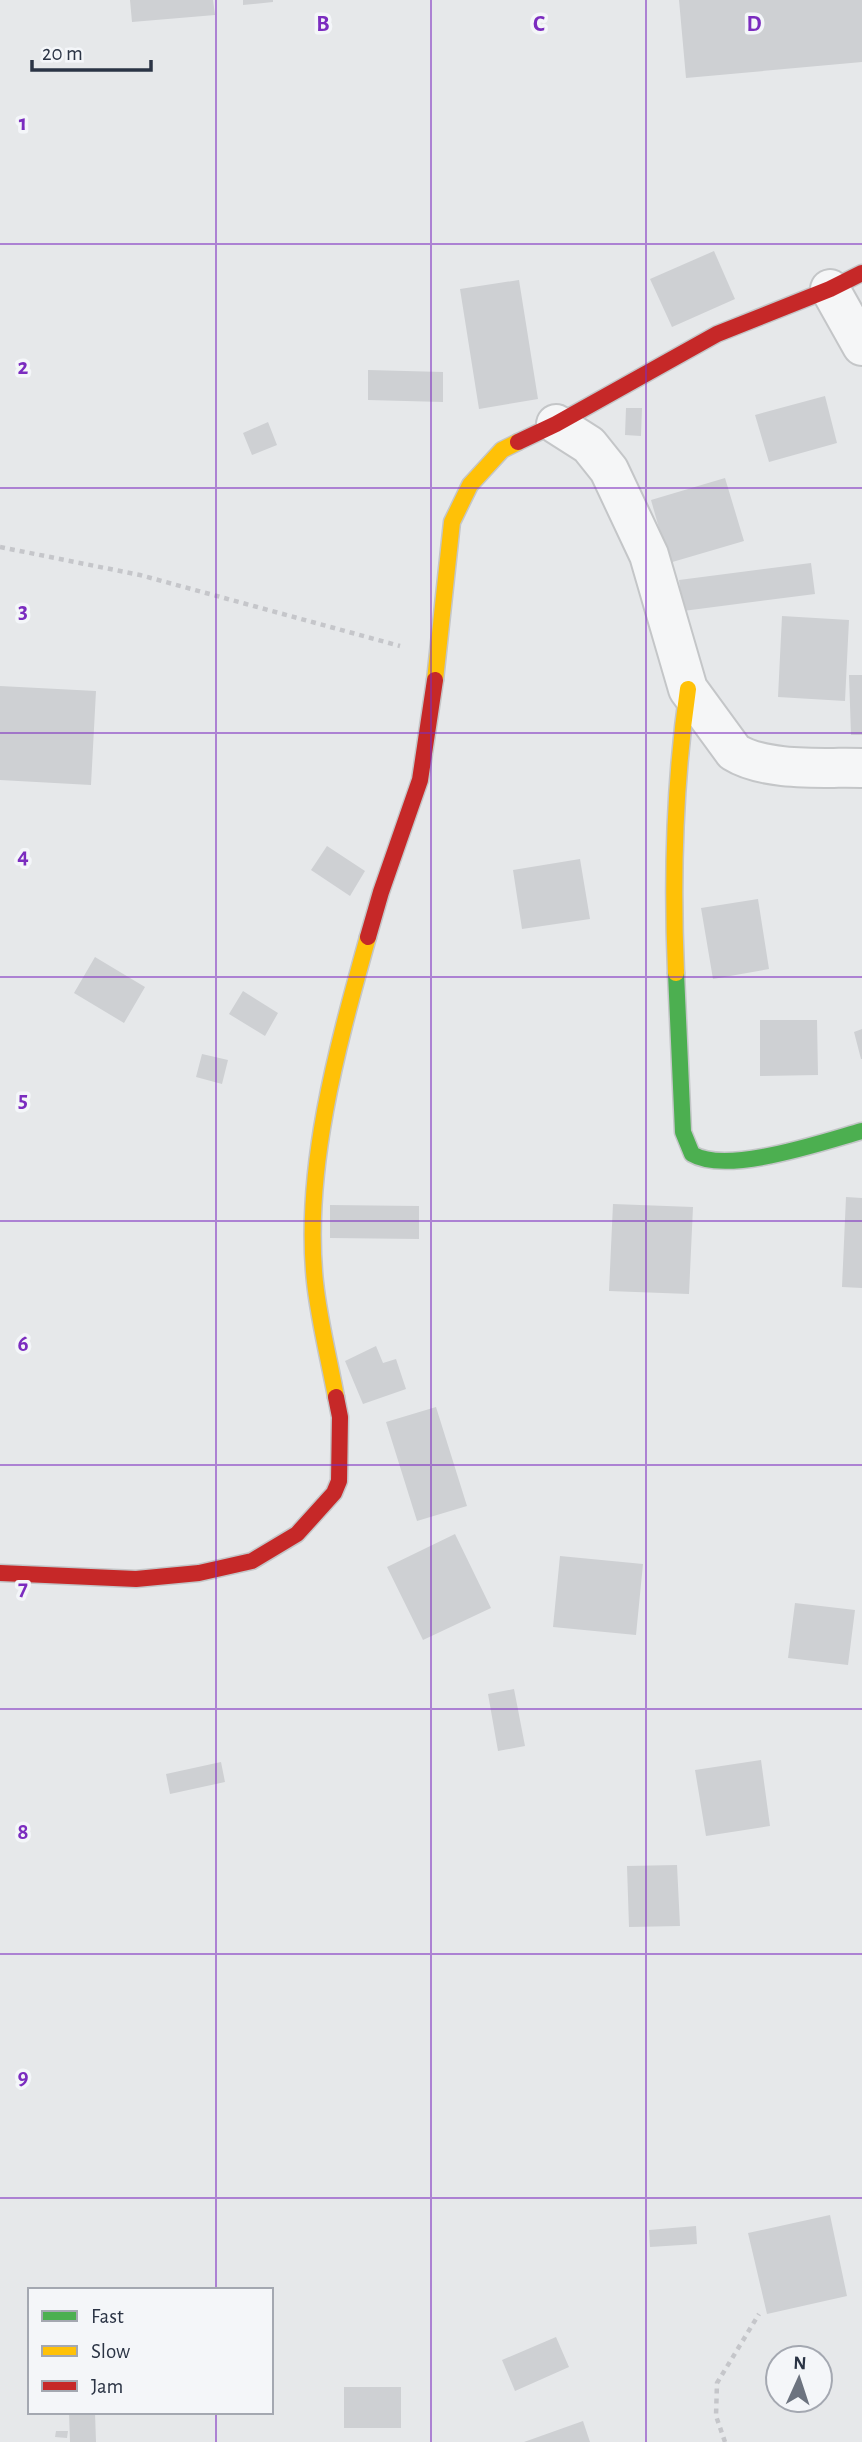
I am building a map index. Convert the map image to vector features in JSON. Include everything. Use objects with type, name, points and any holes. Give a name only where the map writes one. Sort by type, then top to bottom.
[{"type":"street","points":[[0,1573],[136,1579],[199,1573],[252,1561],[297,1534],[334,1493],[339,1480],[340,1417],[315,1282],[316,1177],[334,1060],[381,892],[420,780],[433,703],[452,522],[470,485],[502,450],[556,424],[717,334],[846,281],[862,346]]},
{"type":"street","points":[[556,424],[589,445],[609,470],[649,555],[688,689],[734,752],[745,758],[791,766],[862,768]]},
{"type":"street","points":[[688,689],[676,778],[674,870],[683,1132],[687,1146],[694,1156],[710,1161],[726,1161],[792,1150],[862,1131]]},
{"type":"path","points":[[0,547],[140,575],[438,656]]},
{"type":"path","points":[[725,2442],[716,2416],[717,2383],[759,2314]]},
{"type":"building","points":[[130,0],[213,0],[215,15],[132,22]]},
{"type":"building","points":[[243,0],[273,0],[273,2],[243,5]]},
{"type":"building","points":[[679,0],[862,0],[862,62],[686,78]]},
{"type":"building","points":[[714,251],[735,299],[672,327],[650,279]]},
{"type":"building","points":[[519,280],[538,399],[479,409],[460,289]]},
{"type":"building","points":[[368,370],[443,372],[443,402],[368,400]]},
{"type":"building","points":[[825,396],[837,443],[769,462],[755,415]]},
{"type":"building","points":[[626,408],[642,408],[641,436],[625,435]]},
{"type":"building","points":[[268,422],[277,445],[252,455],[243,433]]},
{"type":"building","points":[[725,478],[744,541],[669,563],[651,500]]},
{"type":"building","points":[[811,563],[815,594],[683,611],[679,580]]},
{"type":"building","points":[[782,616],[849,620],[845,701],[778,697]]},
{"type":"building","points":[[849,675],[862,675],[862,735],[851,735]]},
{"type":"building","points":[[0,686],[96,691],[91,785],[0,780]]},
{"type":"building","points":[[327,846],[365,871],[350,896],[311,870]]},
{"type":"building","points":[[580,859],[590,919],[522,929],[513,870]]},
{"type":"building","points":[[758,899],[769,969],[713,979],[701,908]]},
{"type":"building","points":[[95,957],[145,987],[124,1023],[74,993]]},
{"type":"building","points":[[243,991],[278,1013],[265,1036],[229,1014]]},
{"type":"building","points":[[760,1020],[817,1020],[818,1075],[760,1076]]},
{"type":"building","points":[[862,1029],[862,1059],[861,1059],[854,1032]]},
{"type":"building","points":[[202,1054],[228,1060],[222,1084],[196,1077]]},
{"type":"building","points":[[846,1197],[862,1198],[862,1288],[842,1287]]},
{"type":"building","points":[[613,1204],[693,1207],[689,1294],[609,1291]]},
{"type":"building","points":[[330,1205],[419,1206],[419,1239],[330,1238]]},
{"type":"building","points":[[376,1346],[383,1363],[396,1359],[406,1389],[363,1404],[345,1361]]},
{"type":"building","points":[[436,1407],[467,1506],[417,1521],[386,1422]]},
{"type":"building","points":[[455,1534],[491,1608],[423,1640],[387,1567]]},
{"type":"building","points":[[560,1556],[643,1564],[636,1635],[553,1627]]},
{"type":"building","points":[[795,1603],[855,1610],[848,1665],[788,1658]]},
{"type":"building","points":[[514,1689],[525,1746],[498,1751],[488,1694]]},
{"type":"building","points":[[761,1760],[770,1826],[706,1836],[695,1770]]},
{"type":"building","points":[[221,1762],[225,1782],[170,1794],[166,1774]]},
{"type":"building","points":[[677,1865],[680,1926],[629,1927],[627,1866]]},
{"type":"building","points":[[830,2215],[847,2296],[767,2314],[748,2233]]},
{"type":"building","points":[[696,2226],[697,2244],[650,2247],[649,2230]]},
{"type":"building","points":[[556,2337],[569,2367],[515,2391],[502,2360]]},
{"type":"building","points":[[344,2387],[401,2387],[401,2428],[344,2428]]},
{"type":"building","points":[[69,2414],[95,2414],[96,2442],[70,2442]]},
{"type":"building","points":[[583,2421],[590,2442],[524,2442]]},
{"type":"building","points":[[56,2431],[68,2431],[67,2438],[55,2437]]},
{"type":"traffic: fast","points":[[676,973],[683,1132],[692,1154],[728,1161],[751,1159],[800,1149],[862,1131]]},
{"type":"traffic: slow","points":[[435,680],[452,522],[470,485],[502,450],[518,442]]},
{"type":"traffic: slow","points":[[676,973],[675,831],[688,689]]},
{"type":"traffic: slow","points":[[336,1397],[315,1282],[314,1195],[326,1107],[345,1020],[368,937]]},
{"type":"traffic: jam","points":[[518,442],[556,424],[717,334],[830,289],[862,273]]},
{"type":"traffic: jam","points":[[368,937],[420,780],[435,680]]},
{"type":"traffic: jam","points":[[0,1573],[136,1579],[199,1573],[252,1561],[297,1534],[334,1493],[339,1481],[340,1417],[336,1397]]}]
